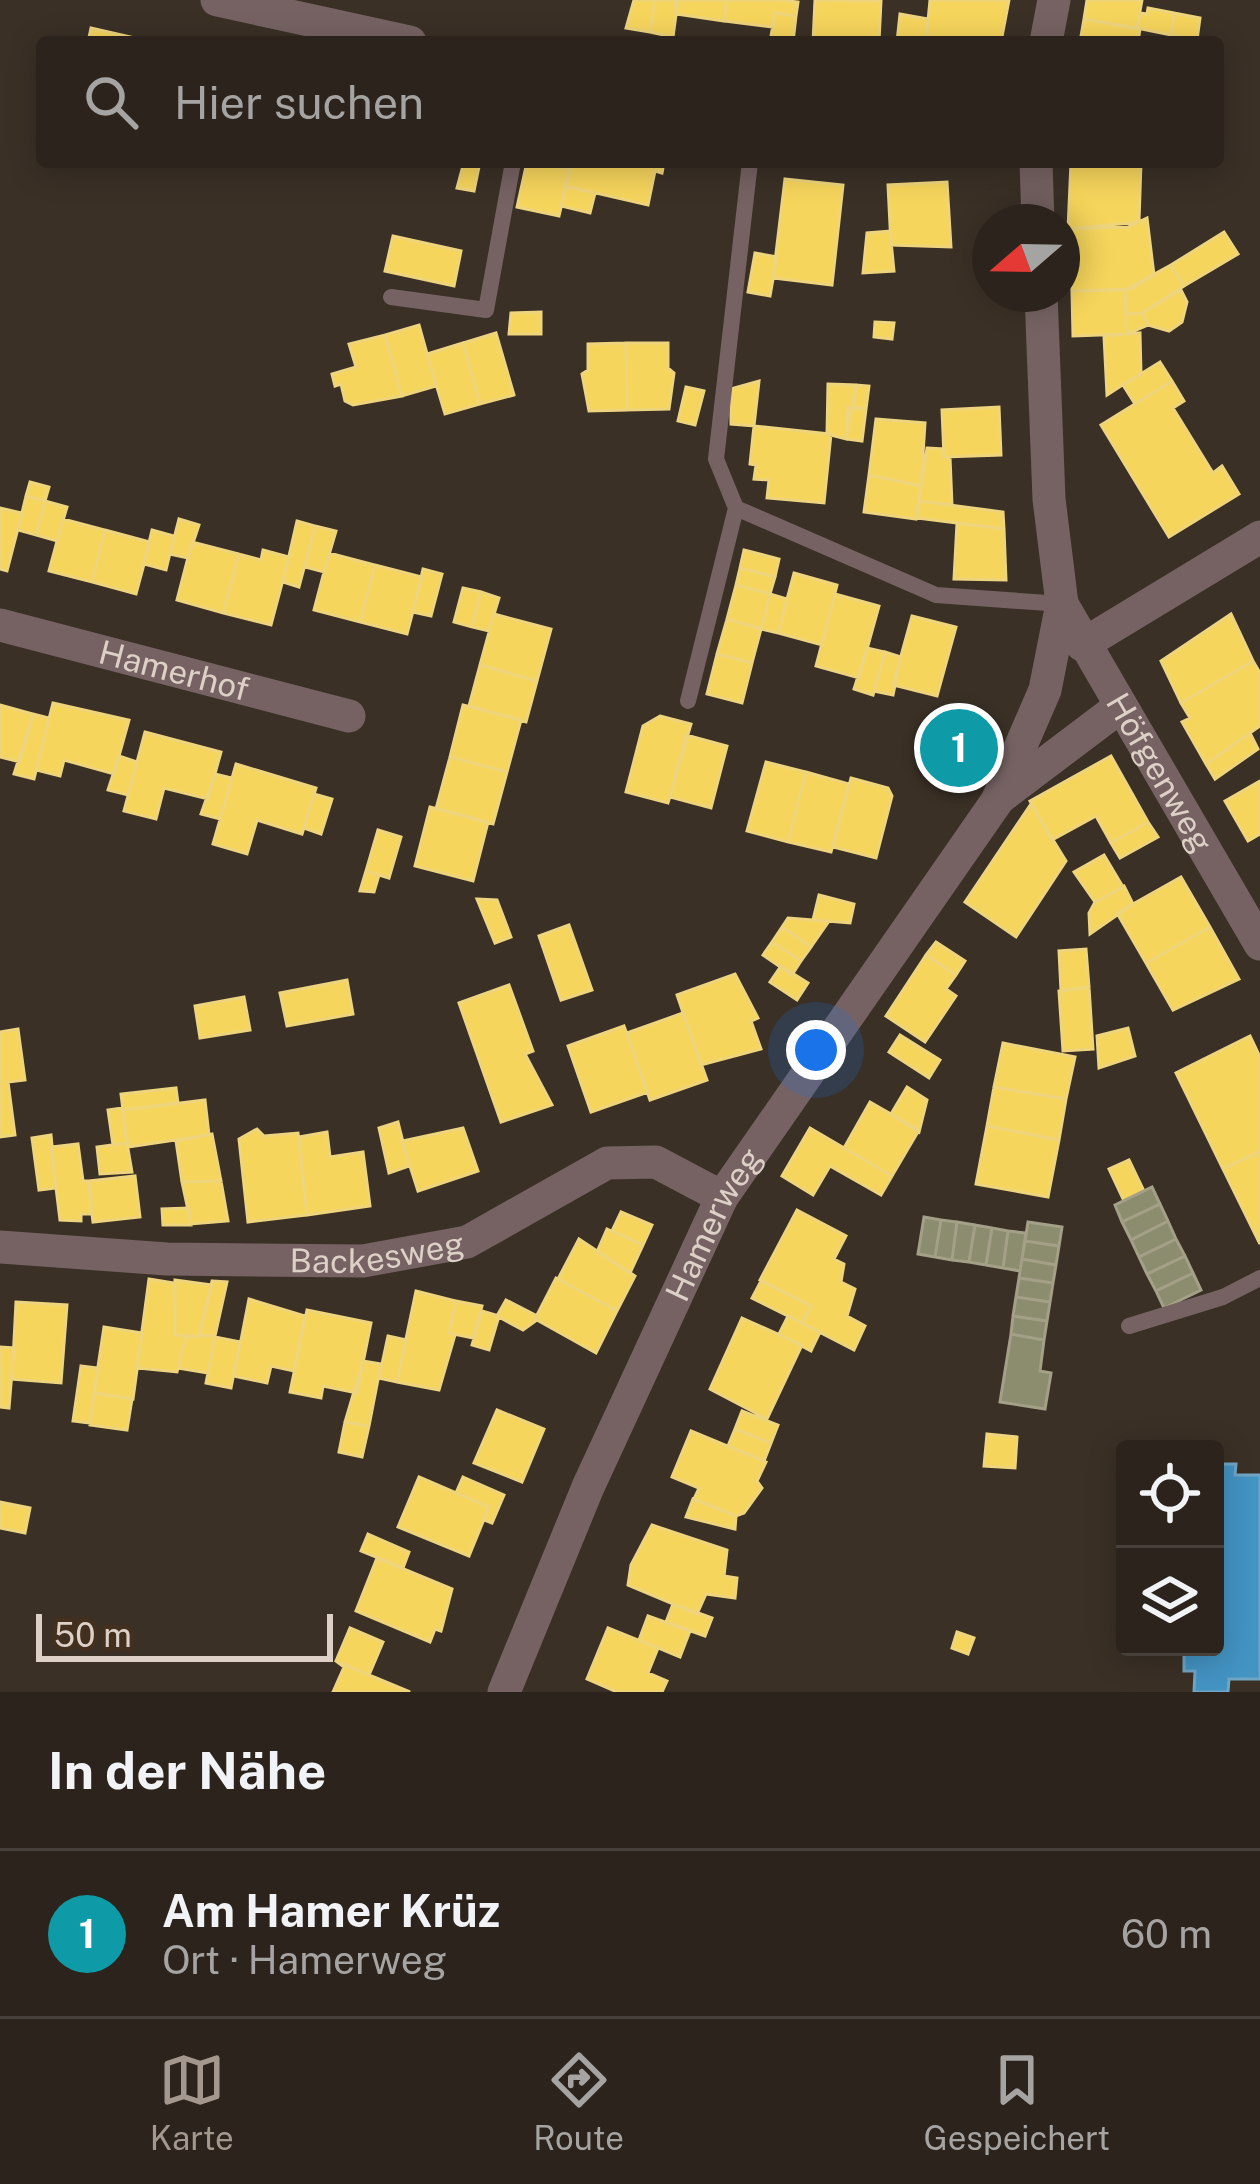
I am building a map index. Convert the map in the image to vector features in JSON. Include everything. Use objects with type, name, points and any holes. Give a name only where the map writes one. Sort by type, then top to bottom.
[{"type":"street","points":[[217,0],[382,36]]},
{"type":"street","points":[[1047,36],[1054,0]]},
{"type":"street","points":[[1036,168],[1037,204]]},
{"type":"street","name":"Hamerweg","points":[[504,1692],[588,1487],[722,1197],[997,800],[1045,690],[1062,604],[1048,499],[1042,312]]},
{"type":"street","points":[[1082,645],[1260,537]]},
{"type":"street","name":"Höfgenweg","points":[[1062,604],[1260,944]]},
{"type":"street","name":"Hamerhof","points":[[0,625],[349,716]]},
{"type":"street","name":"Hamerweg","points":[[997,800],[1121,706]]},
{"type":"street","name":"Backesweg","points":[[0,1247],[167,1259],[363,1261],[467,1242],[607,1163],[656,1162],[722,1197]]},
{"type":"lane","points":[[392,297],[486,310],[512,168]]},
{"type":"lane","points":[[688,701],[736,508],[716,458],[749,168]]},
{"type":"lane","points":[[736,508],[936,595],[1062,604]]},
{"type":"lane","points":[[1129,1326],[1223,1297],[1260,1278]]},
{"type":"building: Wohnen","points":[[634,0],[655,0],[650,32],[626,28]]},
{"type":"building: Wohnen","points":[[655,0],[678,0],[673,36],[650,32]]},
{"type":"building: Wohnen","points":[[675,0],[727,0],[724,21],[676,14]]},
{"type":"building: Wohnen","points":[[727,0],[798,2],[796,16],[775,13],[773,27],[724,21]]},
{"type":"building: Wohnen","points":[[815,0],[881,1],[879,36],[813,36]]},
{"type":"building: Wohnen","points":[[930,0],[1009,0],[1002,36],[927,36]]},
{"type":"building: Wohnen","points":[[1087,0],[1142,0],[1137,28],[1084,19]]},
{"type":"building: Wohnen","points":[[1148,8],[1174,13],[1171,35],[1137,28],[1140,13],[1147,14]]},
{"type":"building: Wohnen","points":[[775,13],[796,16],[794,36],[771,36]]},
{"type":"building: Wohnen","points":[[1174,13],[1200,18],[1198,36],[1171,35]]},
{"type":"building: Wohnen","points":[[900,14],[928,19],[927,36],[898,36]]},
{"type":"building: Wohnen","points":[[1084,19],[1140,29],[1139,36],[1081,36]]},
{"type":"building: Wohnen","points":[[91,28],[126,36],[89,36]]},
{"type":"building: Wohnen","points":[[462,168],[479,168],[474,191],[457,188]]},
{"type":"building: Wohnen","points":[[526,168],[570,169],[559,216],[517,207]]},
{"type":"building: Wohnen","points":[[570,168],[663,168],[662,173],[655,171],[648,205],[565,186]]},
{"type":"building: Wohnen","points":[[1071,168],[1141,168],[1139,222],[1080,228],[1080,204],[1069,204]]},
{"type":"building: Wohnen","points":[[785,179],[843,185],[832,285],[773,278]]},
{"type":"building: Wohnen","points":[[947,182],[951,247],[891,245],[888,185]]},
{"type":"building: Wohnen","points":[[565,186],[595,193],[590,213],[561,206]]},
{"type":"building: Wohnen","points":[[1147,218],[1154,275],[1131,289],[1080,291],[1080,229],[1128,227]]},
{"type":"building: Wohnen","points":[[890,231],[894,271],[863,273],[867,233]]},
{"type":"building: Wohnen","points":[[1224,232],[1238,254],[1184,286],[1171,265]]},
{"type":"building: Wohnen","points":[[393,236],[461,251],[454,286],[385,271]]},
{"type":"building: Wohnen","points":[[755,253],[777,257],[770,296],[748,292]]},
{"type":"building: Wohnen","points":[[1171,265],[1184,286],[1142,313],[1126,314],[1125,290]]},
{"type":"building: Wohnen","points":[[1125,290],[1127,334],[1073,336],[1072,312],[1080,312],[1080,291]]},
{"type":"building: Wohnen","points":[[1181,290],[1187,302],[1182,322],[1169,331],[1148,325],[1142,313]]},
{"type":"building: Wohnen","points":[[541,312],[541,334],[509,334],[511,313]]},
{"type":"building: Wohnen","points":[[1142,313],[1148,325],[1127,334],[1126,314]]},
{"type":"building: Wohnen","points":[[875,322],[894,323],[892,339],[874,337]]},
{"type":"building: Wohnen","points":[[419,325],[436,386],[402,396],[385,335]]},
{"type":"building: Wohnen","points":[[496,333],[514,395],[480,404],[463,343]]},
{"type":"building: Wohnen","points":[[1140,333],[1141,373],[1107,395],[1104,336]]},
{"type":"building: Wohnen","points":[[385,335],[402,396],[353,405],[345,401],[341,384],[335,386],[332,374],[356,367],[349,344]]},
{"type":"building: Wohnen","points":[[463,343],[480,404],[445,414],[427,354]]},
{"type":"building: Wohnen","points":[[626,343],[627,410],[589,411],[582,374],[588,370],[588,344]]},
{"type":"building: Wohnen","points":[[626,343],[668,343],[668,368],[674,373],[669,409],[627,410]]},
{"type":"building: Wohnen","points":[[1160,362],[1172,381],[1135,404],[1123,385]]},
{"type":"building: Wohnen","points":[[759,381],[754,426],[731,424],[731,389]]},
{"type":"building: Wohnen","points":[[1172,381],[1184,401],[1173,408],[1213,473],[1222,466],[1239,494],[1169,537],[1101,425]]},
{"type":"building: Wohnen","points":[[828,384],[856,385],[846,439],[827,434]]},
{"type":"building: Wohnen","points":[[856,385],[869,386],[866,409],[854,407]]},
{"type":"building: Wohnen","points":[[686,387],[704,391],[695,425],[678,421]]},
{"type":"building: Wohnen","points":[[848,407],[866,409],[862,441],[846,439]]},
{"type":"building: Wohnen","points":[[999,407],[1001,455],[944,457],[942,410]]},
{"type":"building: Wohnen","points":[[876,419],[925,423],[921,486],[869,475]]},
{"type":"building: Wohnen","points":[[754,426],[831,434],[824,503],[767,498],[769,480],[754,479],[756,465],[750,464]]},
{"type":"building: Wohnen","points":[[927,448],[944,449],[944,457],[950,457],[952,505],[919,501]]},
{"type":"building: Wohnen","points":[[869,475],[921,486],[916,519],[864,512]]},
{"type":"building: Wohnen","points":[[30,482],[49,487],[45,501],[26,496]]},
{"type":"building: Wohnen","points":[[26,496],[45,501],[36,535],[18,530]]},
{"type":"building: Wohnen","points":[[45,501],[67,507],[57,541],[36,535]]},
{"type":"building: Wohnen","points":[[919,501],[1003,512],[1004,529],[917,518]]},
{"type":"building: Wohnen","points":[[0,508],[22,513],[7,571],[0,569]]},
{"type":"building: Wohnen","points":[[63,519],[105,530],[92,582],[49,571]]},
{"type":"building: Wohnen","points":[[179,519],[199,525],[188,558],[170,554]]},
{"type":"building: Wohnen","points":[[297,521],[315,526],[299,587],[283,582]]},
{"type":"building: Wohnen","points":[[957,523],[1004,529],[1006,580],[954,579]]},
{"type":"building: Wohnen","points":[[315,526],[336,531],[324,572],[305,567]]},
{"type":"building: Wohnen","points":[[105,530],[150,542],[136,594],[92,582]]},
{"type":"building: Wohnen","points":[[152,530],[174,536],[166,570],[144,564]]},
{"type":"building: Wohnen","points":[[192,542],[239,554],[223,613],[177,600]]},
{"type":"building: Wohnen","points":[[263,550],[289,557],[271,625],[223,613],[239,554],[261,560]]},
{"type":"building: Wohnen","points":[[744,550],[779,559],[775,577],[740,568]]},
{"type":"building: Wohnen","points":[[329,553],[375,565],[360,622],[314,610]]},
{"type":"building: Wohnen","points":[[375,565],[422,577],[407,634],[360,622]]},
{"type":"building: Wohnen","points":[[740,568],[775,577],[770,594],[736,585]]},
{"type":"building: Wohnen","points":[[423,569],[442,574],[431,616],[413,612]]},
{"type":"building: Wohnen","points":[[794,573],[837,585],[822,645],[778,633]]},
{"type":"building: Wohnen","points":[[736,585],[770,594],[761,629],[727,619]]},
{"type":"building: Wohnen","points":[[463,588],[481,592],[472,627],[454,622]]},
{"type":"building: Wohnen","points":[[481,592],[499,598],[489,631],[472,627]]},
{"type":"building: Wohnen","points":[[770,594],[787,599],[778,633],[761,629]]},
{"type":"building: Wohnen","points":[[835,594],[879,606],[859,678],[816,666]]},
{"type":"building: Wohnen","points":[[494,614],[551,629],[537,681],[480,665]]},
{"type":"building: Wohnen","points":[[1231,614],[1253,661],[1181,703],[1161,661]]},
{"type":"building: Wohnen","points":[[912,616],[956,627],[937,696],[893,685]]},
{"type":"building: Wohnen","points":[[727,619],[761,629],[752,663],[717,654]]},
{"type":"building: Wohnen","points":[[867,648],[885,652],[873,695],[854,689]]},
{"type":"building: Wohnen","points":[[885,652],[901,657],[893,695],[874,691]]},
{"type":"building: Wohnen","points":[[717,654],[752,663],[742,703],[707,694]]},
{"type":"building: Wohnen","points":[[1253,661],[1260,673],[1260,726],[1206,764],[1182,722],[1190,718],[1181,703]]},
{"type":"building: Wohnen","points":[[480,665],[537,681],[526,722],[469,706]]},
{"type":"building: Wohnen","points":[[53,703],[129,720],[114,774],[64,760],[60,776],[36,770]]},
{"type":"building: Wohnen","points":[[0,705],[33,714],[20,762],[0,757]]},
{"type":"building: Wohnen","points":[[463,705],[521,720],[507,772],[450,757]]},
{"type":"building: Wohnen","points":[[33,714],[49,718],[34,779],[14,774]]},
{"type":"building: Wohnen","points":[[660,716],[691,724],[668,803],[626,792],[643,726]]},
{"type":"building: Wohnen","points":[[145,732],[221,752],[208,799],[164,788],[156,819],[124,811]]},
{"type":"building: Wohnen","points":[[1250,733],[1258,749],[1215,779],[1206,764]]},
{"type":"building: Wohnen","points":[[686,735],[727,746],[711,808],[670,797]]},
{"type":"building: Wohnen","points":[[119,756],[137,762],[128,795],[108,790]]},
{"type":"building: Wohnen","points":[[1111,756],[1148,822],[1111,843],[1096,816],[1052,840],[1030,801]]},
{"type":"building: Wohnen","points":[[450,757],[507,772],[493,824],[436,809]]},
{"type":"building: Wohnen","points":[[766,762],[806,772],[788,842],[747,831]]},
{"type":"building: Wohnen","points":[[236,764],[316,788],[302,834],[257,820],[247,854],[213,844]]},
{"type":"building: Wohnen","points":[[806,772],[849,784],[831,852],[788,842]]},
{"type":"building: Wohnen","points":[[215,774],[232,778],[220,819],[201,814]]},
{"type":"building: Wohnen","points":[[851,778],[888,788],[892,796],[876,858],[833,847]]},
{"type":"building: Wohnen","points":[[1260,781],[1260,834],[1248,841],[1225,801]]},
{"type":"building: Wohnen","points":[[314,794],[332,799],[321,834],[304,828]]},
{"type":"building: Wohnen","points":[[1031,804],[1066,861],[1016,937],[965,902]]},
{"type":"building: Wohnen","points":[[430,807],[488,822],[473,881],[415,866]]},
{"type":"building: Wohnen","points":[[1148,822],[1158,837],[1120,858],[1111,843]]},
{"type":"building: Wohnen","points":[[378,830],[401,837],[389,878],[366,871]]},
{"type":"building: Wohnen","points":[[1104,855],[1123,887],[1095,902],[1074,872]]},
{"type":"building: Wohnen","points":[[366,871],[379,875],[374,892],[360,891]]},
{"type":"building: Wohnen","points":[[1181,877],[1210,927],[1146,963],[1117,913]]},
{"type":"building: Wohnen","points":[[1124,886],[1133,904],[1090,934],[1089,913],[1095,902]]},
{"type":"building: Wohnen","points":[[819,895],[854,904],[850,923],[813,920]]},
{"type":"building: Wohnen","points":[[477,899],[497,900],[511,937],[495,943]]},
{"type":"building: Wohnen","points":[[788,918],[829,921],[811,947],[782,927]]},
{"type":"building: Wohnen","points":[[569,925],[592,990],[561,1000],[539,936]]},
{"type":"building: Wohnen","points":[[782,927],[811,947],[801,961],[772,942]]},
{"type":"building: Wohnen","points":[[1210,927],[1239,979],[1173,1010],[1146,963]]},
{"type":"building: Wohnen","points":[[772,942],[801,961],[792,975],[763,955]]},
{"type":"building: Wohnen","points":[[936,942],[965,961],[956,975],[926,955]]},
{"type":"building: Wohnen","points":[[1086,949],[1089,987],[1061,991],[1059,951]]},
{"type":"building: Wohnen","points":[[926,955],[956,975],[946,989],[956,996],[925,1042],[886,1016]]},
{"type":"building: Wohnen","points":[[781,966],[808,983],[797,1000],[770,982]]},
{"type":"building: Wohnen","points":[[735,974],[758,1018],[751,1021],[761,1049],[701,1065],[677,995]]},
{"type":"building: Wohnen","points":[[347,980],[353,1014],[287,1026],[280,993]]},
{"type":"building: Wohnen","points":[[509,985],[533,1051],[525,1054],[552,1105],[501,1122],[459,1003]]},
{"type":"building: Wohnen","points":[[1089,987],[1093,1049],[1063,1051],[1059,991]]},
{"type":"building: Wohnen","points":[[244,997],[250,1030],[200,1038],[195,1006]]},
{"type":"building: Wohnen","points":[[683,1013],[707,1080],[650,1100],[627,1033]]},
{"type":"building: Wohnen","points":[[624,1026],[648,1092],[591,1112],[568,1046]]},
{"type":"building: Wohnen","points":[[1128,1028],[1135,1056],[1099,1068],[1097,1036]]},
{"type":"building: Wohnen","points":[[18,1029],[25,1080],[8,1082],[15,1135],[0,1137],[0,1032]]},
{"type":"building: Wohnen","points":[[900,1035],[940,1060],[929,1078],[889,1052]]},
{"type":"building: Wohnen","points":[[1250,1036],[1260,1057],[1260,1151],[1223,1169],[1176,1073]]},
{"type":"building: Wohnen","points":[[1003,1043],[1075,1057],[1066,1099],[994,1087]]},
{"type":"building: Wohnen","points":[[907,1087],[927,1100],[919,1132],[891,1114]]},
{"type":"building: Wohnen","points":[[994,1087],[1066,1099],[1059,1140],[987,1126]]},
{"type":"building: Wohnen","points":[[176,1088],[178,1103],[123,1110],[121,1094]]},
{"type":"building: Wohnen","points":[[205,1100],[209,1135],[128,1147],[123,1110]]},
{"type":"building: Wohnen","points":[[870,1102],[919,1130],[892,1176],[844,1148]]},
{"type":"building: Wohnen","points":[[122,1108],[127,1143],[113,1145],[108,1110]]},
{"type":"building: Wohnen","points":[[398,1122],[409,1166],[389,1173],[379,1128]]},
{"type":"building: Wohnen","points":[[987,1126],[1059,1140],[1048,1197],[976,1184]]},
{"type":"building: Wohnen","points":[[463,1128],[478,1171],[418,1191],[402,1141]]},
{"type":"building: Wohnen","points":[[810,1128],[892,1176],[881,1195],[830,1166],[813,1195],[782,1176]]},
{"type":"building: Wohnen","points":[[257,1129],[264,1136],[298,1133],[307,1215],[248,1222],[239,1139]]},
{"type":"building: Wohnen","points":[[327,1132],[330,1157],[363,1152],[370,1206],[307,1215],[299,1137]]},
{"type":"building: Wohnen","points":[[212,1134],[221,1181],[182,1182],[176,1141]]},
{"type":"building: Wohnen","points":[[51,1135],[56,1188],[39,1190],[32,1138]]},
{"type":"building: Wohnen","points":[[127,1143],[132,1172],[100,1174],[97,1147]]},
{"type":"building: Wohnen","points":[[78,1144],[83,1181],[90,1181],[92,1214],[81,1214],[81,1221],[60,1220],[51,1147]]},
{"type":"building: Wohnen","points":[[1260,1151],[1260,1244],[1223,1169]]},
{"type":"building: Wohnen","points":[[1129,1160],[1144,1191],[1124,1201],[1109,1169]]},
{"type":"building: Wohnen","points":[[135,1176],[140,1217],[93,1222],[88,1181]]},
{"type":"building: Wohnen","points":[[221,1181],[228,1221],[191,1224],[182,1182]]},
{"type":"building: Wohnen","points":[[189,1208],[191,1225],[163,1225],[162,1209]]},
{"type":"building: Wohnen","points":[[797,1210],[846,1236],[834,1259],[844,1264],[841,1282],[855,1289],[847,1316],[865,1326],[854,1350],[802,1323],[811,1306],[760,1280]]},
{"type":"building: Wohnen","points":[[621,1212],[652,1225],[643,1245],[612,1231]]},
{"type":"building: Wohnen","points":[[607,1229],[643,1245],[630,1273],[597,1252]]},
{"type":"building: Wohnen","points":[[579,1239],[635,1276],[617,1311],[558,1279]]},
{"type":"building: Wohnen","points":[[556,1278],[617,1311],[596,1353],[535,1319]]},
{"type":"building: Wohnen","points":[[149,1279],[174,1283],[175,1335],[186,1336],[177,1372],[137,1368]]},
{"type":"building: Wohnen","points":[[175,1280],[212,1285],[199,1337],[175,1335]]},
{"type":"building: Wohnen","points":[[212,1281],[227,1282],[215,1336],[199,1335]]},
{"type":"building: Wohnen","points":[[761,1281],[811,1306],[802,1323],[752,1298]]},
{"type":"building: Wohnen","points":[[416,1291],[456,1301],[449,1333],[455,1335],[439,1390],[397,1382]]},
{"type":"building: Wohnen","points":[[249,1299],[305,1316],[294,1371],[271,1366],[267,1383],[234,1376]]},
{"type":"building: Wohnen","points":[[506,1300],[537,1320],[523,1330],[497,1316]]},
{"type":"building: Wohnen","points":[[456,1301],[482,1306],[473,1338],[449,1333]]},
{"type":"building: Wohnen","points":[[16,1302],[67,1305],[61,1383],[12,1379]]},
{"type":"building: Wohnen","points":[[307,1310],[371,1323],[357,1393],[323,1386],[321,1398],[290,1392]]},
{"type":"building: Wohnen","points":[[482,1311],[499,1316],[489,1350],[472,1345]]},
{"type":"building: Wohnen","points":[[788,1316],[820,1332],[811,1351],[779,1334]]},
{"type":"building: Wohnen","points":[[742,1318],[802,1345],[767,1419],[710,1389]]},
{"type":"building: Wohnen","points":[[104,1327],[142,1333],[133,1399],[94,1393]]},
{"type":"building: Wohnen","points":[[186,1336],[215,1336],[208,1373],[178,1368]]},
{"type":"building: Wohnen","points":[[388,1336],[406,1340],[397,1382],[379,1378]]},
{"type":"building: Wohnen","points":[[215,1337],[240,1342],[231,1388],[206,1383]]},
{"type":"building: Wohnen","points":[[0,1347],[14,1348],[9,1408],[0,1407]]},
{"type":"building: Wohnen","points":[[363,1361],[381,1364],[369,1426],[345,1422]]},
{"type":"building: Wohnen","points":[[81,1366],[98,1368],[90,1423],[73,1421]]},
{"type":"building: Wohnen","points":[[94,1393],[132,1399],[127,1430],[90,1425]]},
{"type":"building: Wohnen","points":[[497,1410],[544,1429],[522,1482],[474,1463]]},
{"type":"building: Wohnen","points":[[742,1411],[778,1425],[771,1443],[735,1429]]},
{"type":"building: Wohnen","points":[[345,1422],[369,1426],[362,1457],[339,1452]]},
{"type":"building: Wohnen","points":[[735,1429],[771,1443],[764,1461],[728,1446]]},
{"type":"building: Wohnen","points":[[691,1431],[766,1462],[757,1481],[762,1488],[744,1513],[736,1516],[694,1499],[699,1488],[672,1477]]},
{"type":"building: Wohnen","points":[[987,1434],[1017,1437],[1015,1468],[984,1466]]},
{"type":"building: Wohnen","points":[[419,1477],[489,1507],[469,1556],[398,1527]]},
{"type":"building: Wohnen","points":[[463,1477],[504,1495],[492,1523],[484,1520],[489,1507],[456,1493]]},
{"type":"building: Wohnen","points":[[693,1499],[736,1516],[735,1529],[686,1517]]},
{"type":"building: Wohnen","points":[[0,1502],[30,1508],[25,1533],[0,1528]]},
{"type":"building: Wohnen","points":[[652,1525],[727,1550],[724,1576],[737,1578],[735,1598],[706,1594],[697,1614],[628,1585],[631,1565]]},
{"type":"building: Wohnen","points":[[368,1534],[409,1552],[403,1568],[361,1551]]},
{"type":"building: Wohnen","points":[[377,1558],[452,1589],[441,1631],[435,1629],[430,1642],[356,1611]]},
{"type":"building: Wohnen","points":[[673,1604],[712,1618],[705,1636],[666,1622]]},
{"type":"building: Wohnen","points":[[648,1616],[690,1631],[680,1657],[639,1640]]},
{"type":"building: Wohnen","points":[[350,1628],[383,1642],[369,1675],[336,1661]]},
{"type":"building: Wohnen","points":[[608,1628],[658,1648],[648,1673],[667,1681],[662,1692],[617,1692],[587,1679]]},
{"type":"building: Wohnen","points":[[957,1632],[974,1638],[968,1654],[952,1648]]},
{"type":"building: Wohnen","points":[[336,1661],[410,1692],[333,1692],[344,1667]]},
{"type":"building: Schulen","points":[[1224,1464],[1236,1464],[1235,1475],[1260,1475],[1260,1679],[1229,1679],[1228,1692],[1194,1692],[1195,1671],[1184,1671],[1184,1656],[1224,1656]]},
{"type":"building: Industrie","points":[[1152,1187],[1160,1204],[1122,1222],[1115,1205]]},
{"type":"building: Industrie","points":[[1160,1204],[1168,1221],[1131,1240],[1122,1222]]},
{"type":"building: Industrie","points":[[924,1217],[941,1220],[935,1257],[918,1254]]},
{"type":"building: Industrie","points":[[941,1220],[957,1222],[952,1260],[935,1257]]},
{"type":"building: Industrie","points":[[1168,1221],[1176,1239],[1139,1257],[1131,1240]]},
{"type":"building: Industrie","points":[[957,1222],[975,1225],[969,1262],[952,1260]]},
{"type":"building: Industrie","points":[[1028,1222],[1062,1227],[1059,1246],[1025,1241]]},
{"type":"building: Industrie","points":[[975,1225],[992,1228],[986,1265],[969,1262]]},
{"type":"building: Industrie","points":[[992,1228],[1008,1231],[1003,1268],[986,1265]]},
{"type":"building: Industrie","points":[[1008,1231],[1026,1233],[1020,1271],[1003,1268]]},
{"type":"building: Industrie","points":[[1176,1239],[1185,1256],[1147,1274],[1139,1257]]},
{"type":"building: Industrie","points":[[1025,1241],[1059,1246],[1056,1265],[1022,1259]]},
{"type":"building: Industrie","points":[[1185,1256],[1193,1273],[1156,1291],[1147,1274]]},
{"type":"building: Industrie","points":[[1022,1259],[1056,1265],[1053,1283],[1019,1278]]},
{"type":"building: Industrie","points":[[1193,1273],[1201,1290],[1164,1308],[1156,1291]]},
{"type":"building: Industrie","points":[[1019,1278],[1053,1283],[1050,1302],[1016,1297]]},
{"type":"building: Industrie","points":[[1016,1297],[1050,1302],[1047,1321],[1013,1316]]},
{"type":"building: Industrie","points":[[1013,1316],[1047,1321],[1044,1340],[1011,1334]]},
{"type":"building: Industrie","points":[[1011,1334],[1044,1340],[1040,1371],[1051,1373],[1045,1409],[1000,1402]]},
{"type":"place","name":"Am Hamer Krüz","points":[[959,748]]}]
